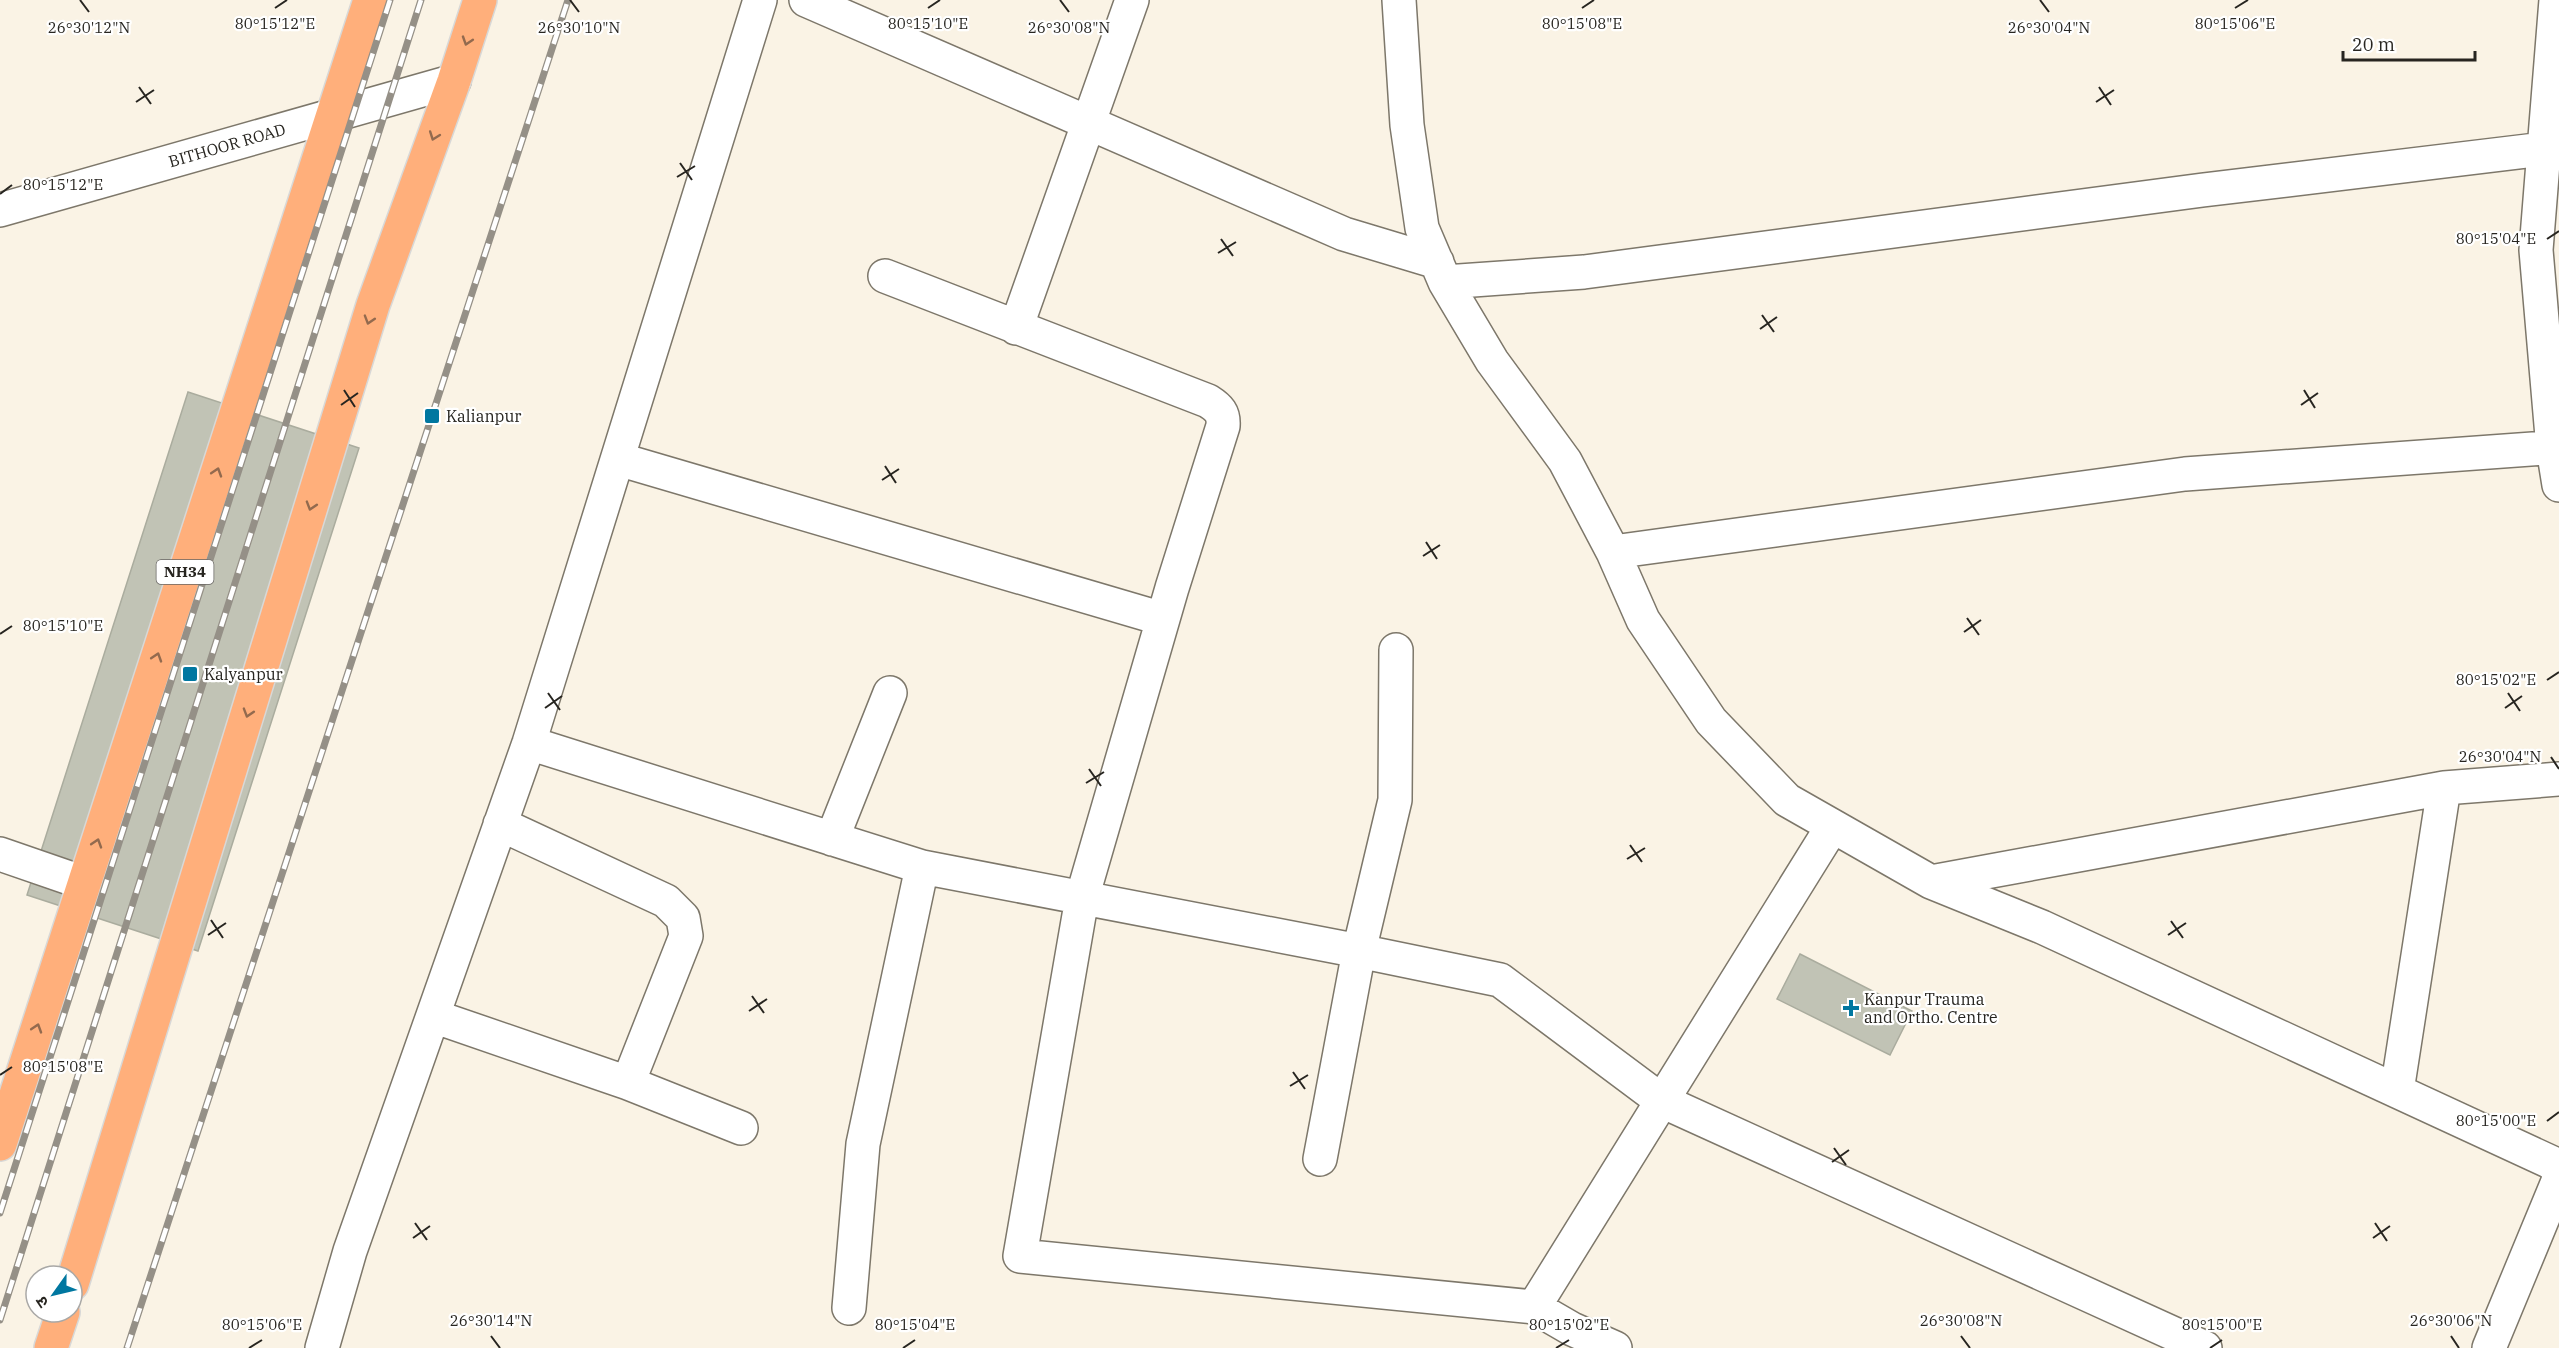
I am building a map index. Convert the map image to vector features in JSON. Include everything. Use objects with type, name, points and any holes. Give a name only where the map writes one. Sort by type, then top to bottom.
[{"type":"highway","name":"NH34","points":[[0,1144],[6,1107],[84,883],[370,0]]},
{"type":"highway","points":[[78,1264],[374,304],[454,81],[480,0]]},
{"type":"highway","points":[[51,1348],[59,1324]]},
{"type":"street","points":[[322,1348],[350,1251],[529,742],[760,0]]},
{"type":"street","points":[[1016,328],[1132,0]]},
{"type":"street","points":[[1399,0],[1407,125],[1422,228],[1441,272],[1491,360],[1565,461],[1613,552],[1642,620],[1711,721],[1787,800],[1931,882],[2042,927],[2559,1166]]},
{"type":"street","points":[[2556,0],[2536,250],[2559,485]]},
{"type":"street","points":[[816,2],[1344,234],[1441,272],[1584,272],[2167,194],[2544,149]]},
{"type":"street","name":"BITHOOR ROAD","points":[[0,210],[454,81]]},
{"type":"street","points":[[885,276],[1208,401],[1221,412],[1223,426],[1163,619],[1082,898],[1020,1256],[1534,1307],[1570,1339],[1615,1348]]},
{"type":"street","points":[[1613,552],[2186,474],[2556,447]]},
{"type":"street","points":[[618,459],[1163,619]]},
{"type":"street","points":[[1320,1159],[1359,951],[1395,800],[1396,650]]},
{"type":"street","points":[[832,839],[890,693]]},
{"type":"street","points":[[529,742],[922,867],[1500,980],[1662,1101],[2205,1348]]},
{"type":"street","points":[[1931,882],[2444,788],[2559,779]]},
{"type":"street","points":[[2397,1091],[2444,788]]},
{"type":"street","points":[[500,824],[666,901],[683,918],[686,936],[628,1083]]},
{"type":"street","points":[[1534,1307],[1832,826]]},
{"type":"street","points":[[0,854],[84,883]]},
{"type":"street","points":[[849,1308],[863,1144],[922,867]]},
{"type":"street","points":[[433,1016],[628,1083],[741,1128]]},
{"type":"street","points":[[2489,1348],[2559,1179]]},
{"type":"building","points":[[188,392],[359,448],[198,951],[27,895]]},
{"type":"building","points":[[1800,954],[1912,1011],[1890,1055],[1777,999]]},
{"type":"railway","points":[[0,1213],[390,0]]},
{"type":"railway","points":[[0,1320],[421,0]]},
{"type":"railway","points":[[127,1348],[568,0]]},
{"type":"place","name":"Kalianpur","points":[[432,416]]},
{"type":"place","name":"Kalyanpur","points":[[190,674]]},
{"type":"place","name":"Kanpur Trauma and Ortho. Centre","points":[[1851,1008]]}]
